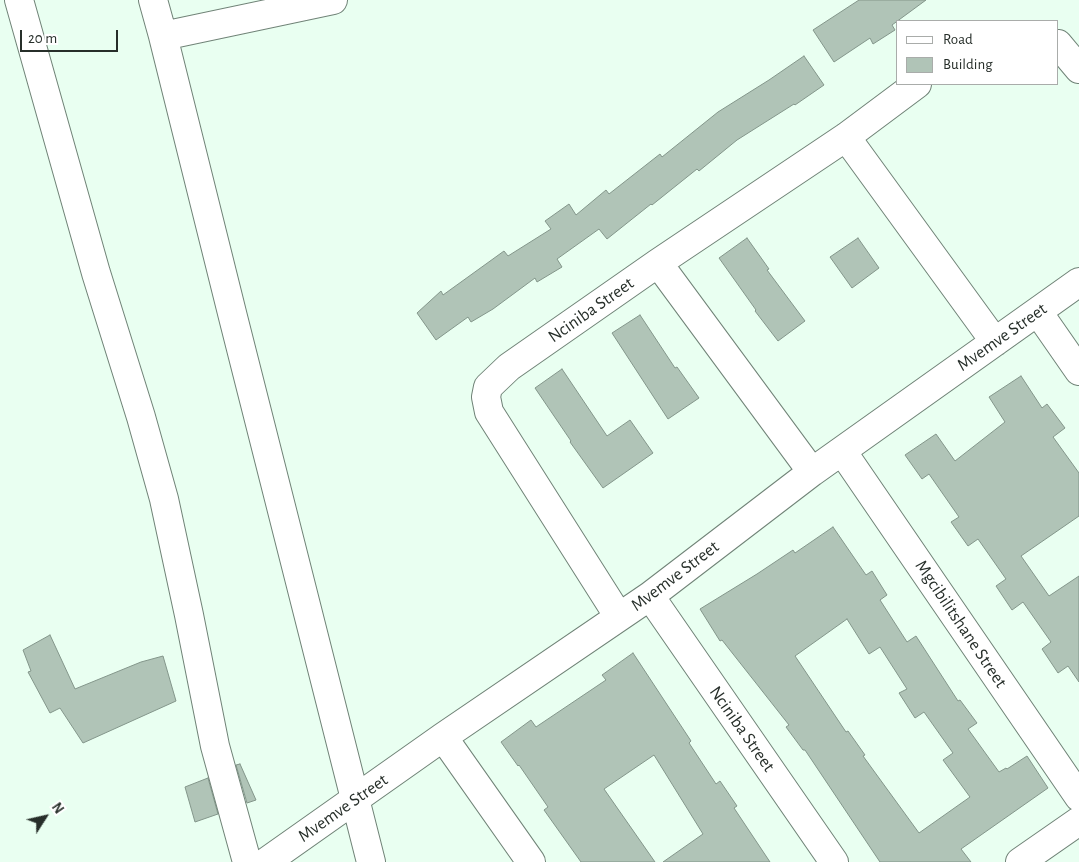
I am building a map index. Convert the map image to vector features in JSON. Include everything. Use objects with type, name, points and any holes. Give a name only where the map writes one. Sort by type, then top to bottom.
[{"type":"street","points":[[20,0],[96,273],[142,417],[164,499],[190,615],[215,746],[247,862]]},
{"type":"street","points":[[153,0],[371,862]]},
{"type":"street","points":[[163,36],[333,0]]},
{"type":"street","points":[[1059,45],[1079,69]]},
{"type":"street","name":"Nciniba Street","points":[[620,617],[489,412],[486,397],[488,387],[509,367],[658,263],[846,137],[916,85]]},
{"type":"street","points":[[846,137],[995,342]]},
{"type":"street","points":[[658,263],[812,472]]},
{"type":"street","name":"Mvemve Street","points":[[266,862],[650,596],[812,472],[1079,282]]},
{"type":"street","points":[[1038,312],[1079,371]]},
{"type":"street","name":"Mgcibilitshane Street","points":[[842,451],[1079,797]]},
{"type":"street","name":"Nciniba Street","points":[[650,596],[834,862]]},
{"type":"street","points":[[444,737],[531,862]]},
{"type":"street","points":[[1020,862],[1079,821]]},
{"type":"building","points":[[859,0],[926,0],[899,20],[896,20],[892,25],[895,30],[873,44],[870,38],[834,62],[813,30]]},
{"type":"building","points":[[804,56],[824,85],[737,140],[699,171],[697,169],[607,239],[599,229],[557,259],[562,267],[537,282],[535,278],[493,309],[471,322],[468,317],[436,340],[417,313],[441,291],[443,295],[504,251],[508,256],[551,229],[545,221],[569,204],[576,215],[606,190],[609,194],[660,154],[662,157],[718,112]]},
{"type":"building","points":[[747,238],[769,269],[767,270],[805,321],[778,341],[719,258]]},
{"type":"building","points":[[858,238],[879,268],[852,288],[830,257]]},
{"type":"building","points":[[640,315],[675,368],[677,367],[699,398],[668,419],[612,333]]},
{"type":"building","points":[[562,369],[607,436],[630,420],[653,453],[603,488],[535,388]]},
{"type":"building","points":[[1021,376],[1042,408],[1047,404],[1065,428],[1053,437],[1079,473],[1079,516],[1021,556],[1049,596],[1079,576],[1079,682],[1068,666],[1058,673],[1042,649],[1051,642],[1023,602],[1012,610],[996,586],[1006,579],[978,539],[968,546],[951,522],[959,517],[929,474],[922,479],[905,455],[936,434],[955,461],[1005,422],[989,397]]},
{"type":"building","points":[[833,527],[866,575],[872,571],[887,595],[880,600],[907,642],[916,636],[958,701],[960,700],[977,723],[968,729],[999,772],[1027,756],[1048,788],[961,849],[971,862],[880,862],[805,750],[803,750],[786,727],[789,725],[722,640],[720,641],[700,609],[793,550],[795,553]],"holes":[[[847,619],[869,654],[880,647],[907,689],[899,693],[915,718],[924,712],[953,753],[943,760],[970,797],[919,833],[863,756],[865,755],[848,731],[846,732],[795,656]]]},
{"type":"building","points":[[50,635],[75,689],[141,662],[163,656],[176,701],[83,743],[60,708],[50,713],[28,672],[31,671],[23,650]]},
{"type":"building","points":[[633,653],[691,741],[689,743],[716,784],[720,781],[737,806],[734,808],[770,862],[663,862],[703,834],[654,755],[604,789],[655,862],[581,862],[544,810],[548,807],[501,742],[531,720],[536,727],[606,680],[602,675]]},
{"type":"building","points":[[240,764],[256,800],[247,803],[236,765]]},
{"type":"building","points":[[208,778],[218,814],[195,822],[185,787]]}]
